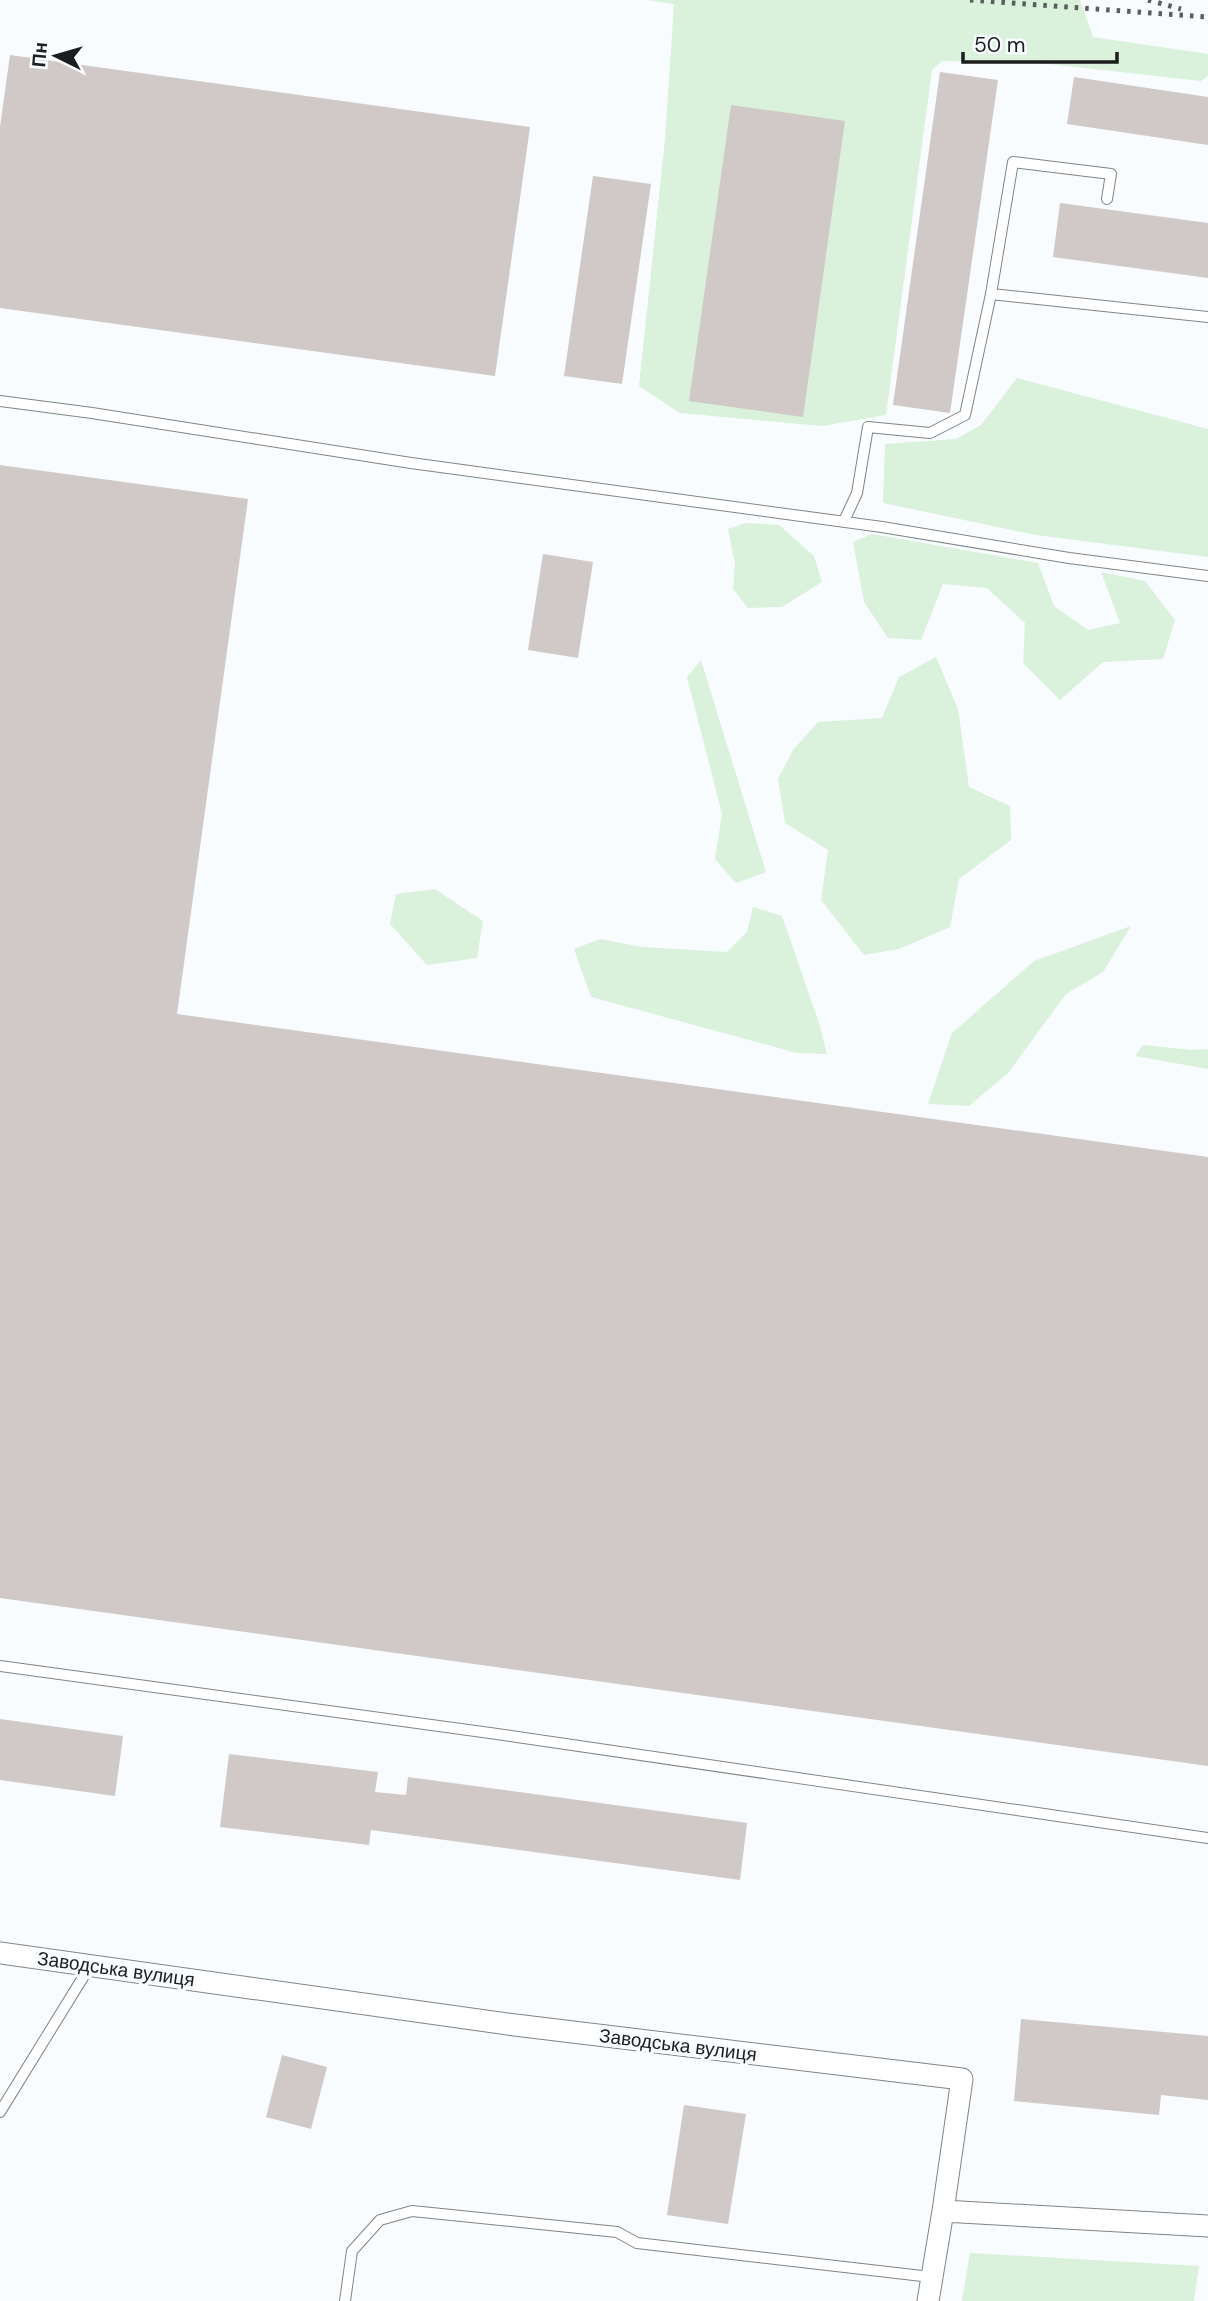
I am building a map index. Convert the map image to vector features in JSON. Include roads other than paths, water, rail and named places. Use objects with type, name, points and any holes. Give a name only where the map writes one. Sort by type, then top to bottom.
[{"type":"street","name":"Заводська вулиця","points":[[0,1953],[515,2025],[962,2079],[943,2211]]},
{"type":"street","points":[[928,2301],[943,2211],[1208,2227]]},
{"type":"lane","points":[[845,522],[857,493],[868,427],[930,433],[965,415],[991,294],[1013,162],[1111,174],[1107,199]]},
{"type":"lane","points":[[991,294],[1208,317]]},
{"type":"lane","points":[[0,401],[411,463],[845,522],[1069,558],[1208,576]]},
{"type":"lane","points":[[0,1666],[503,1735],[1208,1838]]},
{"type":"lane","points":[[0,2112],[91,1965]]},
{"type":"lane","points":[[345,2301],[352,2250],[380,2220],[412,2211],[617,2232],[637,2243],[931,2277]]},
{"type":"railway","points":[[970,0],[1208,17]]},
{"type":"railway","points":[[1148,0],[1181,9]]}]
